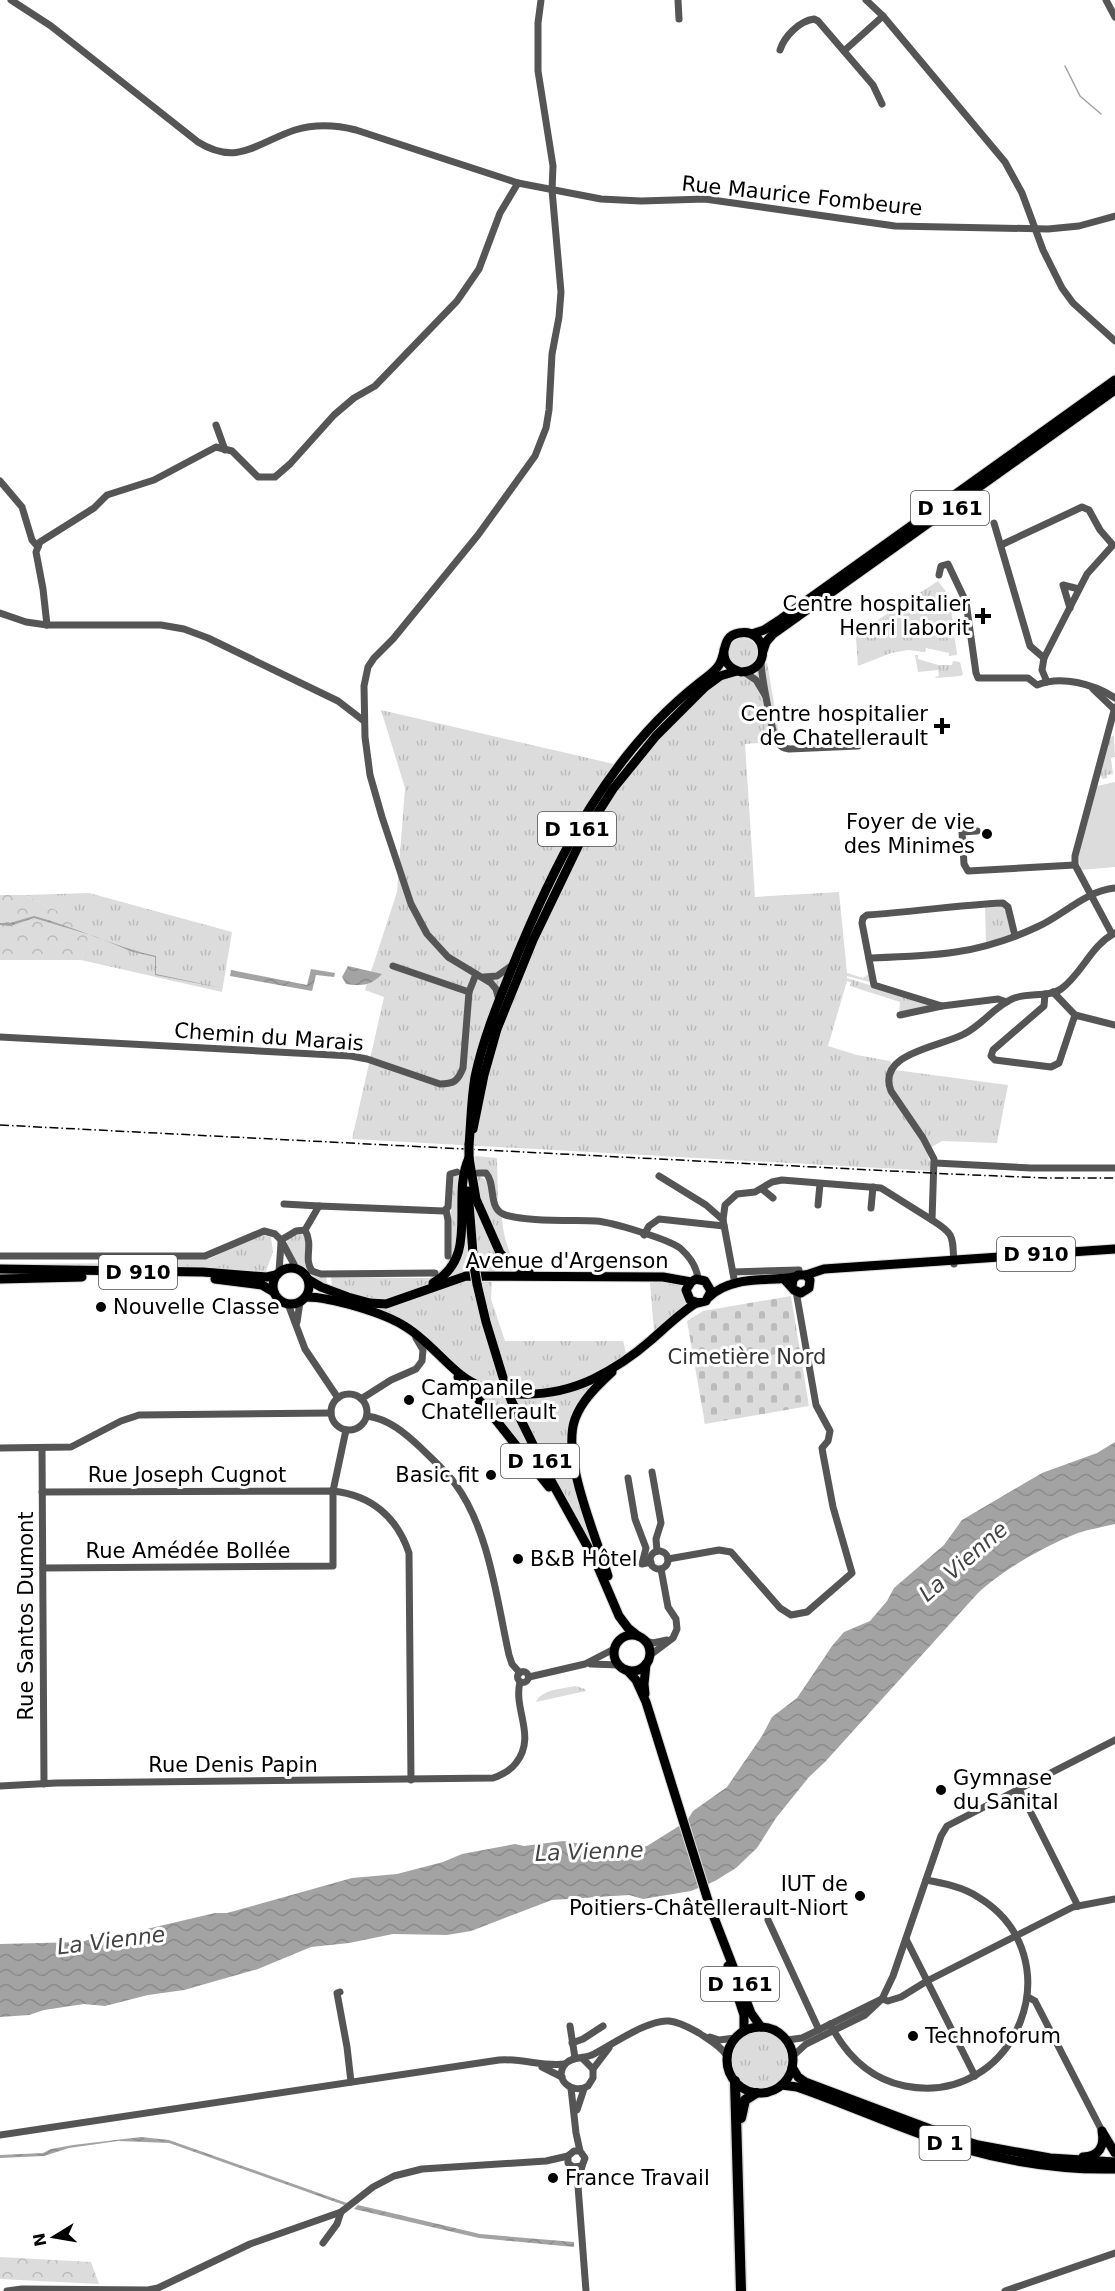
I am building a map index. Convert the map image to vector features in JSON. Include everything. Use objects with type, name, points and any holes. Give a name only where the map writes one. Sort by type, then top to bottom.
[{"type":"highway","points":[[735,2081],[741,2291]]},
{"type":"highway","points":[[738,2145],[743,2105],[749,2097],[756,2093]]},
{"type":"main road","name":"D 161","points":[[752,634],[764,630],[781,619],[1115,380]]},
{"type":"main road","name":"D 161","points":[[762,656],[766,642],[773,634],[1115,390]]},
{"type":"main road","points":[[744,632],[752,634],[761,642],[762,656],[753,669],[741,671],[727,663],[724,650],[726,642],[733,635],[744,632]]},
{"type":"main road","name":"D 161","points":[[642,1638],[628,1628],[619,1616],[608,1589],[574,1520],[549,1477],[505,1384],[486,1322],[474,1266],[468,1203],[469,1117],[475,1077],[486,1035],[513,965],[556,867],[596,798],[615,771],[649,729],[685,694],[719,666],[724,650]]},
{"type":"main road","name":"D 161","points":[[470,1134],[475,1123],[484,1075],[497,1029],[533,940],[583,836],[613,789],[656,736],[705,687],[720,676],[729,672],[741,671]]},
{"type":"main road","points":[[469,1153],[476,1199],[503,1258],[521,1270],[555,1276]]},
{"type":"main road","points":[[416,1295],[442,1278],[458,1257],[464,1169],[469,1153]]},
{"type":"main road","name":"D 910","points":[[956,1262],[1115,1251]]},
{"type":"main road","name":"Avenue d'Argenson","points":[[709,1297],[716,1291],[733,1284],[766,1278],[956,1262]]},
{"type":"main road","points":[[303,1299],[310,1286],[304,1272],[296,1268],[284,1269],[277,1274],[273,1286],[279,1300],[288,1304],[303,1299],[320,1298],[376,1313],[404,1325],[468,1379],[490,1388],[518,1393],[536,1394],[565,1389],[596,1377],[630,1357]]},
{"type":"main road","name":"D 910","points":[[0,1269],[203,1272],[267,1277],[277,1274]]},
{"type":"main road","name":"Avenue d'Argenson","points":[[309,1280],[330,1291],[376,1304],[392,1303],[466,1276],[663,1277],[733,1284]]},
{"type":"main road","name":"D 910","points":[[0,1279],[194,1277],[244,1282],[262,1286],[274,1292]]},
{"type":"main road","points":[[799,1277],[810,1288],[798,1293],[799,1277]]},
{"type":"main road","points":[[608,1589],[609,1580],[575,1469],[572,1432],[577,1413],[597,1386],[630,1357],[683,1311],[696,1303],[704,1302],[709,1297],[710,1288],[699,1281],[687,1287],[690,1300],[696,1303]]},
{"type":"main road","points":[[424,1341],[488,1410],[539,1474],[563,1509],[574,1520]]},
{"type":"main road","name":"D 161","points":[[619,1616],[620,1640]]},
{"type":"main road","points":[[630,1635],[642,1638],[649,1646],[647,1660],[637,1670],[623,1668],[614,1658],[614,1649],[620,1640],[630,1635]]},
{"type":"main road","name":"D 161","points":[[646,1702],[644,1684],[647,1660]]},
{"type":"main road","name":"D 161","points":[[623,1668],[636,1680],[646,1702],[710,1907],[751,2013],[761,2026]]},
{"type":"main road","name":"D 161","points":[[722,1940],[744,2015],[744,2031]]},
{"type":"main road","points":[[761,2026],[776,2030],[787,2040],[793,2056],[792,2067],[782,2085],[770,2092],[756,2093],[748,2091],[735,2081],[727,2065],[727,2056],[735,2038],[744,2031],[761,2026]]},
{"type":"main road","name":"D 1","points":[[792,2067],[804,2082],[962,2140],[1041,2157],[1115,2162]]},
{"type":"main road","name":"D 1","points":[[782,2085],[797,2087],[924,2136],[976,2152],[1032,2163],[1115,2169]]},
{"type":"main road","points":[[962,2140],[1054,2155],[1088,2157],[1102,2148],[1104,2140],[1102,2131]]},
{"type":"main road","points":[[1102,2131],[1115,2153]]},
{"type":"street","name":"Rue Maurice Fombeure","points":[[11,0],[51,26],[193,138],[215,150],[241,153],[304,128],[341,127],[518,183],[618,201],[684,198],[726,201],[896,226],[1063,228],[1115,216]]},
{"type":"street","points":[[499,1000],[494,987],[448,957],[427,934],[411,904],[370,775],[364,721],[364,686],[368,667],[477,535],[535,456],[546,428],[552,354],[560,317],[561,292],[552,190],[553,166],[538,71],[538,23],[541,0]]},
{"type":"street","points":[[678,0],[679,19]]},
{"type":"street","points":[[866,0],[883,16],[1005,162],[1022,193],[1052,269],[1072,303],[1115,341]]},
{"type":"street","points":[[1106,0],[1115,17]]},
{"type":"street","points":[[844,51],[883,16]]},
{"type":"street","points":[[780,50],[784,40],[805,21],[814,19],[818,21],[873,85],[882,104]]},
{"type":"street","points":[[46,625],[43,589],[36,552],[40,542],[94,508],[107,495],[154,480],[216,447],[232,452],[258,477],[275,477],[290,464],[334,415],[354,398],[375,386],[457,302],[479,269],[500,213],[518,183]]},
{"type":"street","points":[[216,425],[225,450]]},
{"type":"street","points":[[0,481],[22,507],[32,540],[38,547]]},
{"type":"street","points":[[1001,545],[1082,507],[1089,510],[1100,530],[1114,546],[1089,571],[1044,658],[1042,670],[1047,682]]},
{"type":"street","points":[[994,524],[1030,646],[1044,658]]},
{"type":"street","points":[[939,575],[941,566],[946,564],[950,566],[966,602],[976,675],[980,679],[1028,678],[1037,686],[1047,682],[1069,682],[1091,687],[1115,698]]},
{"type":"street","points":[[1070,608],[1063,585],[1079,589]]},
{"type":"street","points":[[0,613],[26,622],[46,625],[161,625],[184,629],[208,638],[338,701],[364,721]]},
{"type":"street","points":[[762,656],[770,715]]},
{"type":"street","points":[[741,671],[753,677],[759,684],[776,739],[785,748],[858,746]]},
{"type":"street","points":[[932,1220],[935,1163],[923,1138],[891,1091],[888,1084],[889,1072],[898,1061],[964,1034],[1007,1002],[1020,996],[1049,993],[1065,987],[1100,944],[1114,933],[1075,865],[1075,856],[1115,709],[1091,687]]},
{"type":"street","points":[[976,831],[962,832],[964,864],[968,871],[1075,865]]},
{"type":"street","points":[[869,958],[946,955],[974,950],[1038,927],[1101,889],[1115,888]]},
{"type":"street","points":[[942,1006],[874,985],[863,918],[867,915],[908,913],[955,905],[1003,903],[1008,907],[1014,936]]},
{"type":"street","points":[[480,976],[497,976],[513,965]]},
{"type":"street","points":[[393,966],[469,992]]},
{"type":"street","name":"Chemin du Marais","points":[[0,1037],[351,1056],[367,1059],[440,1084],[451,1084],[458,1080],[463,1068],[469,992],[480,976]]},
{"type":"street","points":[[1049,993],[1075,1015],[1115,1025]]},
{"type":"street","points":[[1049,993],[1044,1006],[993,1050],[991,1056],[995,1060],[1051,1067],[1059,1062],[1075,1015]]},
{"type":"street","points":[[900,1015],[942,1006],[999,999],[1007,1002]]},
{"type":"street","points":[[935,1163],[987,1167],[1115,1168]]},
{"type":"street","points":[[448,1256],[446,1210],[450,1174],[457,1172]]},
{"type":"street","points":[[478,1173],[486,1173],[490,1178],[496,1207],[502,1213],[538,1218],[599,1221],[644,1235],[680,1248],[696,1267],[699,1281]]},
{"type":"street","points":[[659,1176],[706,1205],[723,1223]]},
{"type":"street","points":[[733,1284],[734,1272],[723,1223],[725,1205],[737,1194],[762,1189],[779,1180],[884,1189],[947,1229],[951,1235],[956,1262]]},
{"type":"street","points":[[818,1205],[820,1184]]},
{"type":"street","points":[[871,1208],[873,1187]]},
{"type":"street","points":[[762,1189],[773,1198]]},
{"type":"street","points":[[284,1204],[446,1210]]},
{"type":"street","points":[[305,1230],[319,1206]]},
{"type":"street","points":[[644,1235],[649,1226],[659,1219],[723,1223]]},
{"type":"street","points":[[281,1240],[296,1231],[305,1230]]},
{"type":"street","points":[[305,1230],[310,1245],[309,1266],[316,1273],[435,1273]]},
{"type":"street","points":[[0,1256],[205,1256],[258,1232],[270,1232],[281,1240],[289,1259],[296,1268]]},
{"type":"street","points":[[277,1274],[281,1240]]},
{"type":"street","points":[[734,1272],[799,1277]]},
{"type":"street","points":[[668,1559],[719,1550],[731,1552],[780,1608],[794,1615],[807,1612],[852,1573],[833,1507],[822,1448],[828,1441],[830,1431],[816,1405],[798,1293]]},
{"type":"street","points":[[297,1325],[303,1299]]},
{"type":"street","points":[[288,1304],[309,1356],[338,1398]]},
{"type":"street","points":[[361,1399],[391,1380],[416,1369],[423,1357],[422,1346],[417,1339],[376,1313]]},
{"type":"street","points":[[348,1394],[361,1399],[367,1410],[367,1416],[357,1429],[346,1430],[336,1424],[331,1413],[334,1402],[338,1398],[348,1394]]},
{"type":"street","points":[[0,1448],[75,1446],[139,1414],[331,1413]]},
{"type":"street","points":[[367,1416],[392,1424],[410,1438],[447,1474],[467,1501],[482,1538],[509,1655],[512,1664],[520,1673]]},
{"type":"street","points":[[333,1491],[346,1430]]},
{"type":"street","name":"Rue Santos Dumont","points":[[42,1448],[44,1784]]},
{"type":"street","points":[[652,1472],[661,1523],[656,1539],[657,1551]]},
{"type":"street","points":[[628,1478],[633,1514],[646,1548],[642,1564],[651,1562]]},
{"type":"street","name":"Rue Joseph Cugnot","points":[[42,1492],[333,1491],[354,1494],[378,1506],[399,1529],[409,1554],[411,1780]]},
{"type":"street","name":"Rue Amédée Bollée","points":[[43,1568],[333,1566],[333,1491]]},
{"type":"street","points":[[657,1551],[664,1553],[668,1559]]},
{"type":"street","points":[[657,1551],[651,1556],[651,1562],[654,1567],[661,1569]]},
{"type":"street","points":[[661,1569],[666,1565],[668,1559]]},
{"type":"street","points":[[647,1660],[677,1632],[677,1625],[668,1607],[661,1569]]},
{"type":"street","points":[[642,1638],[658,1642],[673,1638]]},
{"type":"street","points":[[520,1673],[518,1677],[520,1682],[526,1682],[529,1677],[600,1659],[614,1649]]},
{"type":"street","points":[[585,1664],[623,1668]]},
{"type":"street","points":[[520,1673],[526,1672],[529,1677]]},
{"type":"street","name":"Rue Denis Papin","points":[[0,1786],[486,1779],[500,1776],[519,1760],[526,1734],[518,1695],[520,1682]]},
{"type":"street","points":[[787,2040],[802,2038],[865,2015],[882,2000],[891,1982],[941,1836],[947,1826],[1115,1740]]},
{"type":"street","points":[[1019,1789],[1078,1905]]},
{"type":"street","points":[[832,2027],[854,2059],[874,2075],[892,2083],[910,2087],[934,2088],[955,2084],[975,2076],[998,2058],[1010,2044],[1021,2024],[1028,1997],[1026,1966],[1016,1936],[1000,1914],[977,1896],[926,1880]]},
{"type":"street","points":[[882,2000],[888,2001],[901,1997],[927,1981],[1078,1905],[1115,1899]]},
{"type":"street","points":[[768,1920],[819,2030]]},
{"type":"street","points":[[906,1939],[975,2076]]},
{"type":"street","points":[[340,1992],[337,1993],[351,2082]]},
{"type":"street","points":[[1028,1997],[1035,2001],[1102,2131]]},
{"type":"street","points":[[0,2135],[500,2060],[515,2059],[565,2064],[661,2021],[677,2022],[697,2032],[718,2045],[727,2056]]},
{"type":"street","points":[[570,2026],[572,2043],[579,2059],[593,2069]]},
{"type":"street","points":[[572,2043],[603,2026]]},
{"type":"street","points":[[793,2056],[806,2044],[832,2027]]},
{"type":"street","points":[[697,2032],[719,2040],[735,2038]]},
{"type":"street","points":[[575,2115],[584,2089],[591,2083],[593,2069],[600,2057],[613,2044]]},
{"type":"street","points":[[531,2062],[562,2077]]},
{"type":"street","points":[[565,2064],[562,2077],[565,2084],[571,2088],[584,2089]]},
{"type":"street","points":[[571,2088],[576,2133],[571,2166],[578,2186],[586,2291]]},
{"type":"street","points":[[7,2291],[159,2288],[250,2244],[341,2212],[380,2182],[408,2172],[546,2161],[573,2153],[585,2158],[578,2186]]},
{"type":"street","points":[[546,2161],[582,2166]]},
{"type":"street","points":[[323,2243],[338,2224],[341,2212]]},
{"type":"street","points":[[1005,2291],[1115,2253]]},
{"type":"green space","points":[[938,581],[948,594],[957,655],[949,656],[949,653],[926,648],[925,652],[908,650],[891,653],[858,666],[856,638],[859,632]]},
{"type":"green space","points":[[743,638],[754,642],[758,653],[754,664],[743,668],[732,664],[728,653],[732,642]]},
{"type":"green space","points":[[915,655],[918,655],[918,659],[938,665],[952,665],[953,661],[960,662],[963,674],[936,678],[939,676],[938,670],[918,672]]},
{"type":"green space","points":[[767,662],[780,739],[774,742],[745,744],[755,897],[839,892],[847,973],[863,978],[869,974],[870,982],[847,976],[847,978],[933,1005],[899,1015],[900,1002],[850,986],[851,982],[847,981],[828,1046],[857,1055],[890,1061],[895,1070],[1008,1085],[997,1143],[942,1141],[926,1150],[933,1171],[352,1139],[384,997],[365,990],[397,892],[405,788],[381,710],[614,764],[661,734],[715,684],[729,677],[756,674]]},
{"type":"green space","points":[[1114,735],[1115,757],[1111,758],[1113,774],[1103,779],[1100,775],[1110,738]]},
{"type":"green space","points":[[1115,782],[1115,867],[1080,870],[1079,855],[1097,786]]},
{"type":"green space","points":[[89,893],[232,932],[222,992],[81,960],[91,927],[24,895]]},
{"type":"green space","points":[[0,895],[24,895],[92,927],[81,960],[0,960]]},
{"type":"green space","points":[[985,907],[1005,907],[1011,932],[1009,935],[986,943]]},
{"type":"green space","points":[[475,1156],[497,1158],[498,1200],[491,1176],[475,1169]]},
{"type":"green space","points":[[461,1175],[459,1238],[454,1258],[442,1273],[412,1292],[390,1299],[369,1299],[332,1287],[331,1277],[430,1278],[446,1266],[450,1252],[452,1178]]},
{"type":"green space","points":[[474,1175],[486,1181],[493,1207],[502,1218],[505,1238],[514,1258],[523,1266],[538,1268],[523,1269],[508,1260],[479,1202]]},
{"type":"green space","points":[[465,1184],[471,1272],[447,1278],[459,1259],[462,1247]]},
{"type":"green space","points":[[473,1195],[479,1212],[517,1271],[479,1272],[473,1223]]},
{"type":"green space","points":[[300,1233],[306,1237],[307,1266],[326,1277],[328,1287],[311,1277],[289,1251],[288,1240],[293,1234]]},
{"type":"green space","points":[[263,1235],[271,1237],[273,1252],[265,1274],[0,1266],[0,1264],[131,1263],[131,1259],[209,1259]]},
{"type":"green space","points":[[470,1279],[473,1282],[483,1330],[501,1388],[477,1382],[374,1309],[403,1304]]},
{"type":"green space","points":[[659,1281],[681,1285],[686,1304],[642,1343],[599,1373],[561,1388],[512,1391],[498,1354],[481,1282],[492,1282],[491,1299],[505,1341],[623,1341],[626,1353],[654,1331],[650,1283]]},
{"type":"green space","name":"Cimetière Nord","points":[[791,1296],[809,1406],[705,1424],[687,1321],[703,1311]]},
{"type":"green space","points":[[598,1378],[570,1432],[595,1551],[524,1420],[513,1394],[528,1395]]},
{"type":"green space","points":[[470,1382],[503,1393],[531,1450],[526,1453]]},
{"type":"green space","points":[[575,1686],[586,1691],[536,1702],[543,1694]]},
{"type":"green space","points":[[760,2030],[777,2035],[785,2043],[790,2060],[785,2077],[777,2085],[760,2090],[743,2085],[735,2077],[730,2060],[735,2043],[743,2035]]},
{"type":"green space","points":[[0,2257],[91,2262],[99,2284],[0,2279]]},
{"type":"water","points":[[34,916],[89,935],[34,918],[10,926],[0,925],[0,923],[10,923]]},
{"type":"water","points":[[103,940],[156,956],[156,974],[222,988],[155,975],[155,957],[133,952]]},
{"type":"water","points":[[348,966],[382,974],[366,984],[346,984],[342,977]]},
{"type":"water","points":[[311,969],[335,973],[334,977],[316,975],[312,991],[230,976],[231,970],[307,985]]},
{"type":"water","name":"La Vienne","points":[[1115,1442],[1115,1524],[1078,1533],[1052,1544],[988,1584],[809,1777],[776,1818],[757,1848],[736,1868],[715,1881],[691,1891],[643,1899],[629,1895],[552,1900],[471,1931],[447,1935],[393,1934],[349,1943],[311,1947],[258,1969],[184,1990],[148,1995],[105,2006],[84,2004],[44,2010],[29,2015],[0,2017],[0,1944],[81,1942],[101,1936],[121,1935],[215,1913],[227,1913],[352,1878],[397,1874],[443,1862],[462,1854],[515,1844],[524,1846],[563,1841],[620,1850],[647,1846],[679,1826],[688,1819],[693,1811],[727,1787],[762,1736],[772,1717],[797,1698],[844,1632],[870,1621],[887,1601],[894,1588],[944,1545],[962,1520],[1042,1473],[1097,1453]]},
{"type":"water","points":[[141,2137],[169,2140],[347,2203],[344,2205],[169,2143],[118,2141],[69,2148],[44,2156],[0,2158],[0,2155],[43,2153],[51,2149],[73,2145]]},
{"type":"water","points":[[358,2205],[480,2234],[574,2242],[574,2247],[479,2238],[354,2209]]},
{"type":"waterway","points":[[1065,66],[1080,96],[1101,114]]},
{"type":"railway","points":[[0,1125],[950,1174],[1115,1178]]},
{"type":"place","name":"Centre hospitalier Henri laborit","points":[[983,616]]},
{"type":"place","name":"Centre hospitalier de Chatellerault","points":[[942,726]]},
{"type":"place","name":"Foyer de vie des Minimes","points":[[987,834]]},
{"type":"place","name":"Nouvelle Classe","points":[[101,1307]]},
{"type":"place","name":"Campanile Chatellerault","points":[[409,1400]]},
{"type":"place","name":"Basic fit","points":[[491,1475]]},
{"type":"place","name":"B&B Hôtel","points":[[518,1559]]},
{"type":"place","name":"Gymnase du Sanital","points":[[941,1790]]},
{"type":"place","name":"IUT de Poitiers-Châtellerault-Niort","points":[[860,1896]]},
{"type":"place","name":"Technoforum","points":[[913,2036]]},
{"type":"place","name":"France Travail","points":[[553,2178]]}]
